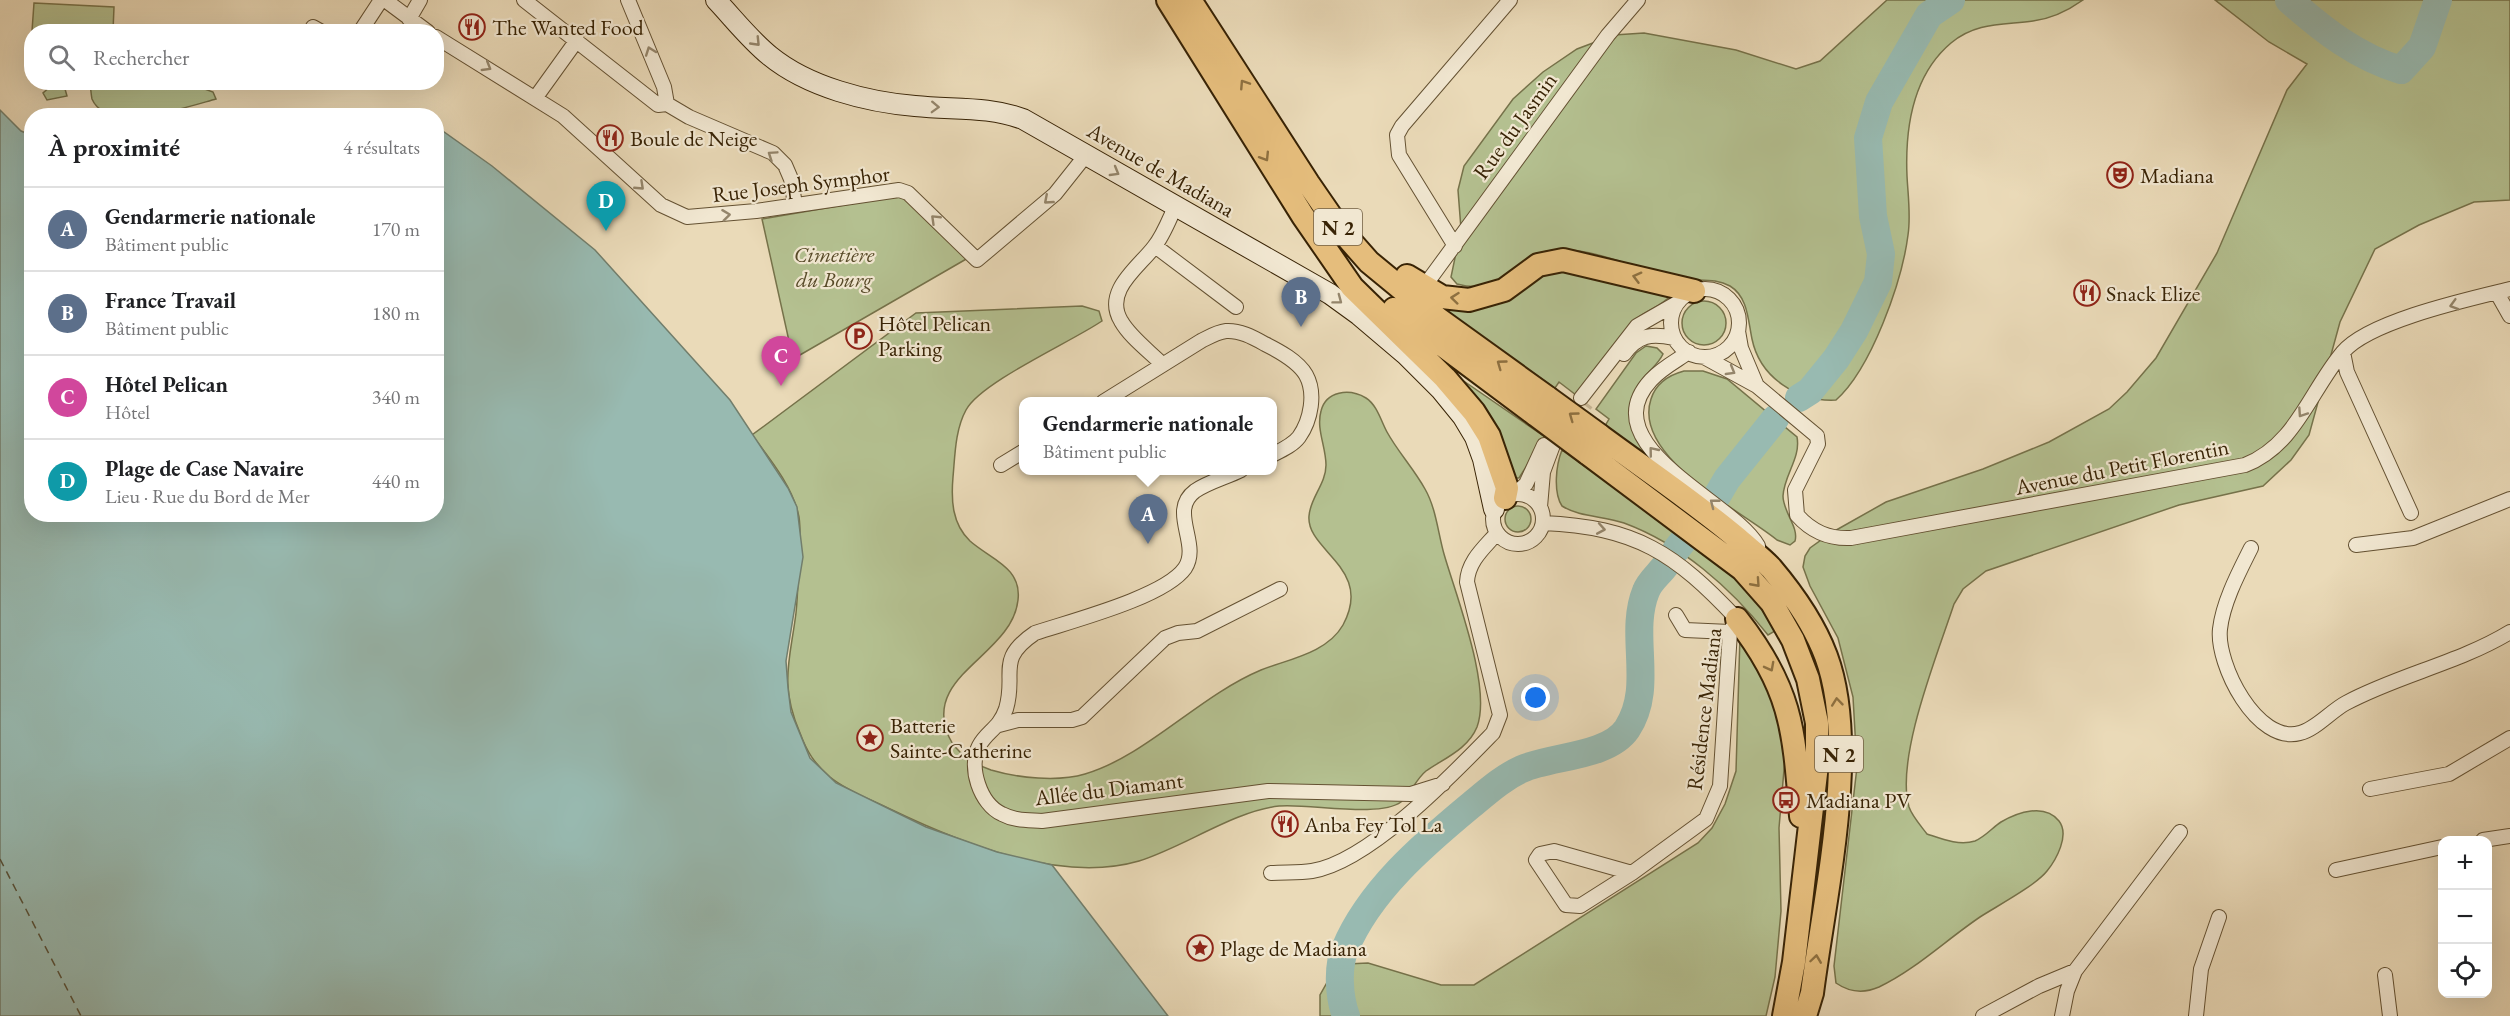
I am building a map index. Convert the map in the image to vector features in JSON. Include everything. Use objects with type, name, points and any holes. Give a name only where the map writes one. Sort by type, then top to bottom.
[{"type":"main road","points":[[1151,0],[1185,49],[1243,122]]},
{"type":"main road","name":"N 2","points":[[1168,0],[1303,216],[1356,276],[1402,316],[1542,406]]},
{"type":"main road","name":"N 2","points":[[1190,0],[1339,228],[1369,262],[1542,406],[1593,444],[1686,502],[1770,567],[1798,604],[1818,637],[1833,680],[1838,709],[1839,739],[1835,826],[1812,993],[1805,1016]]},
{"type":"main road","points":[[1202,0],[1222,50]]},
{"type":"main road","points":[[1266,116],[1370,243],[1407,276],[1436,294],[1455,299],[1481,298],[1504,290],[1538,265],[1563,260],[1686,297]]},
{"type":"main road","points":[[1303,216],[1352,287],[1445,378],[1474,412],[1489,436],[1507,488],[1505,500]]},
{"type":"main road","name":"N 2","points":[[1723,530],[1742,569],[1772,603],[1793,640],[1808,679],[1817,723],[1817,765],[1794,962],[1784,1016]]},
{"type":"main road","points":[[1733,625],[1767,660],[1788,711],[1796,746],[1804,868]]},
{"type":"street","points":[[366,24],[383,0],[416,24]]},
{"type":"street","points":[[409,19],[420,0]]},
{"type":"street","points":[[628,0],[652,56],[667,105]]},
{"type":"street","name":"Avenue de Madiana","points":[[716,0],[770,56],[822,85],[872,99],[915,106],[989,109],[1023,119],[1330,294],[1405,354],[1442,390],[1475,437],[1505,500]]},
{"type":"street","points":[[1455,246],[1399,155],[1397,135],[1401,126],[1510,0]]},
{"type":"street","name":"Rue du Jasmin","points":[[1429,280],[1608,35],[1638,0]]},
{"type":"street","points":[[533,2],[640,93],[658,105],[667,105],[772,153],[785,165],[791,179],[795,205]]},
{"type":"street","points":[[444,42],[536,97],[577,40]]},
{"type":"street","name":"Rue Joseph Symphor","points":[[536,97],[563,116],[669,210],[697,218],[898,190],[908,193],[977,260],[1055,194],[1086,155]]},
{"type":"street","points":[[1162,364],[1121,322],[1117,310],[1123,281],[1155,246],[1175,207]]},
{"type":"street","points":[[1155,246],[1236,307]]},
{"type":"street","points":[[1712,290],[1728,298],[1737,314],[1741,348],[1757,386],[1704,357],[1689,352],[1674,338],[1654,335],[1639,339],[1630,346],[1584,401],[1637,326],[1686,297],[1712,290]]},
{"type":"street","points":[[2504,291],[2510,316]]},
{"type":"street","name":"Avenue du Petit Florentin","points":[[1757,386],[1796,417],[1819,440],[1795,490],[1797,515],[1818,533],[1836,538],[1851,538],[2232,469],[2258,460],[2283,441],[2343,351],[2357,340],[2410,317],[2504,291]]},
{"type":"street","points":[[1674,338],[1671,321],[1686,297]]},
{"type":"street","points":[[1111,397],[1201,341],[1227,331],[1239,332],[1254,338],[1292,361],[1305,374],[1310,388],[1311,402],[1308,419],[1299,438],[1277,452]]},
{"type":"street","points":[[1704,357],[1725,349],[1738,331]]},
{"type":"street","points":[[2343,351],[2347,372],[2411,513]]},
{"type":"street","points":[[1686,502],[1654,454],[1638,421],[1638,405],[1646,386],[1660,372],[1689,352]]},
{"type":"street","points":[[1550,442],[1543,472],[1540,507],[1543,523],[1536,536],[1523,543],[1509,542],[1497,534],[1493,518],[1505,500],[1526,484],[1550,442]]},
{"type":"street","points":[[1001,465],[1019,454]]},
{"type":"street","name":"Allée du Diamant","points":[[1232,475],[1196,490],[1185,500],[1183,514],[1190,549],[1185,569],[1156,591],[1035,633],[1021,642],[1011,658],[1008,670],[1009,695],[999,725],[980,743],[975,766],[979,787],[988,802],[999,814],[1016,820],[1042,821],[1268,791],[1411,794],[1443,784]]},
{"type":"street","points":[[1505,500],[1529,497],[1540,507]]},
{"type":"street","points":[[2356,545],[2413,538],[2510,499]]},
{"type":"street","points":[[1543,523],[1611,531],[1659,551],[1691,572],[1733,625]]},
{"type":"street","points":[[1271,873],[1313,871],[1360,850],[1408,815],[1493,734],[1500,716],[1467,582],[1467,573],[1473,560],[1497,534]]},
{"type":"street","points":[[2252,548],[2238,576],[2220,629],[2221,656],[2249,709],[2267,727],[2287,734],[2301,734],[2345,703],[2510,632]]},
{"type":"street","points":[[999,725],[1018,720],[1072,720],[1082,717],[1165,639],[1178,633],[1197,631],[1280,589]]},
{"type":"street","points":[[1676,615],[1685,630],[1733,625]]},
{"type":"street","name":"Résidence Madiana","points":[[1632,873],[1554,851],[1540,854],[1536,860],[1566,905],[1580,906],[1632,873],[1700,825],[1715,802],[1724,753],[1733,625]]},
{"type":"street","points":[[2370,789],[2449,774],[2510,738]]},
{"type":"street","points":[[2062,1016],[2067,991],[2075,971],[2180,832]]},
{"type":"street","points":[[2492,839],[2510,836]]},
{"type":"street","points":[[2336,870],[2438,848]]},
{"type":"street","points":[[2196,1016],[2201,969],[2219,917]]},
{"type":"street","points":[[1983,1016],[2039,986],[2075,971]]},
{"type":"street","points":[[2385,975],[2390,1016]]},
{"type":"green space","points":[[1887,0],[2083,0],[2066,11],[2046,18],[1970,31],[1951,43],[1928,71],[1914,104],[1910,122],[1907,158],[1909,228],[1899,276],[1873,347],[1849,386],[1836,400],[1808,397],[1783,385],[1772,376],[1756,353],[1744,303],[1736,291],[1725,283],[1668,276],[1599,255],[1564,250],[1547,251],[1535,255],[1497,281],[1486,285],[1473,287],[1457,284],[1451,277],[1461,229],[1458,190],[1464,166],[1513,99],[1543,72],[1577,49],[1614,35],[1644,33],[1736,50],[1796,69],[1820,61]]},
{"type":"green space","points":[[2215,0],[2510,0],[2510,200],[2474,202],[2419,225],[2375,249],[2340,322],[2309,435],[2291,460],[2263,486],[2179,505],[1986,571],[1963,589],[1954,604],[1938,650],[1913,734],[1906,786],[1909,807],[1927,834],[1963,843],[1979,839],[2001,822],[2015,815],[2031,811],[2046,812],[2053,815],[2062,827],[2062,840],[2058,854],[2051,866],[2034,883],[1980,917],[1905,972],[1873,989],[1856,991],[1846,988],[1836,983],[1834,966],[1857,767],[1853,697],[1838,638],[1810,586],[1803,567],[1805,556],[1810,548],[1831,533],[1886,502],[1983,469],[2049,442],[2109,409],[2156,358],[2217,253],[2287,90],[2307,64],[2269,42]]},
{"type":"green space","points":[[34,3],[114,7],[113,24],[32,24]]},
{"type":"green space","points":[[46,90],[65,90],[67,96],[47,100],[43,93]]},
{"type":"green space","points":[[91,90],[208,90],[213,92],[216,99],[183,108],[99,108],[92,99]]},
{"type":"green space","name":"Cimetière du Bourg","points":[[902,195],[968,258],[793,359],[762,219]]},
{"type":"green space","points":[[1557,271],[1567,271],[1671,295],[1633,322],[1576,395],[1559,382],[1555,388],[1439,307]]},
{"type":"green space","points":[[1704,301],[1720,307],[1726,323],[1720,339],[1704,345],[1688,339],[1682,323],[1688,307]]},
{"type":"green space","points":[[1082,306],[1099,311],[1102,321],[989,387],[975,399],[962,418],[956,443],[952,486],[956,519],[970,541],[1010,572],[1018,589],[1018,600],[1012,619],[1001,636],[957,681],[947,697],[944,716],[952,743],[972,761],[1002,773],[1051,778],[1085,774],[1130,754],[1238,681],[1317,649],[1336,635],[1343,625],[1350,605],[1350,589],[1337,562],[1317,540],[1311,528],[1309,516],[1326,465],[1320,431],[1321,411],[1333,395],[1346,392],[1366,398],[1373,405],[1391,439],[1429,496],[1471,641],[1480,689],[1480,710],[1473,735],[1462,747],[1426,771],[1401,802],[1391,807],[1360,810],[1292,806],[1262,809],[1139,861],[1109,867],[1077,867],[1044,864],[948,835],[859,795],[830,777],[815,762],[794,716],[788,686],[797,599],[799,517],[786,484],[752,435],[916,313]]},
{"type":"green space","points":[[1646,346],[1657,348],[1663,354],[1639,384],[1633,402],[1632,411],[1636,431],[1649,457],[1605,426],[1609,419],[1596,409],[1636,353]]},
{"type":"green space","points":[[1684,371],[1703,371],[1727,379],[1797,437],[1797,452],[1783,496],[1785,508],[1796,536],[1795,541],[1790,545],[1777,540],[1694,480],[1673,461],[1658,441],[1650,421],[1653,393],[1664,380]]},
{"type":"green space","points":[[1452,373],[1545,437],[1519,478],[1514,478]]},
{"type":"green space","points":[[1562,450],[1709,555],[1736,579],[1758,605],[1775,631],[1768,635],[1721,584],[1685,555],[1665,543],[1624,523],[1576,512],[1562,506],[1557,493],[1556,478]]},
{"type":"green space","points":[[1518,506],[1527,510],[1531,519],[1527,528],[1518,532],[1509,528],[1505,519],[1509,510]]},
{"type":"green space","points":[[1740,636],[1778,707],[1785,758],[1779,828],[1781,911],[1775,977],[1766,1016],[1320,1016],[1320,995],[1329,979],[1347,964],[1368,963],[1441,985],[1474,985],[1698,843],[1712,828],[1725,804],[1736,771]]},
{"type":"water","points":[[0,110],[24,132],[24,522],[444,522],[444,132],[492,166],[595,250],[730,400],[788,488],[797,507],[803,557],[786,661],[788,688],[791,712],[810,758],[836,783],[926,827],[997,852],[1052,865],[1168,1016],[0,1016]]},
{"type":"waterway","points":[[1799,398],[1810,391],[1836,359],[1854,331],[1878,282],[1881,254],[1873,216],[1868,138],[1879,102],[1929,15],[1951,0]]},
{"type":"waterway","points":[[2289,0],[2315,22],[2355,50],[2401,70],[2422,47],[2438,0]]},
{"type":"waterway","points":[[1717,496],[1727,479],[1775,419]]},
{"type":"waterway","points":[[1676,550],[1683,541]]},
{"type":"waterway","points":[[1346,1016],[1340,982],[1342,956],[1355,928],[1368,908],[1399,870],[1452,821],[1508,777],[1534,765],[1593,751],[1618,738],[1627,729],[1635,713],[1639,696],[1641,608],[1647,588],[1665,566]]},
{"type":"ferry route","points":[[0,859],[81,1016]]},
{"type":"tunnel","points":[[1572,422],[1587,403]]},
{"type":"place","name":"The Wanted Food","points":[[472,27]]},
{"type":"place","name":"Boule de Neige","points":[[610,138]]},
{"type":"place","name":"Madiana","points":[[2120,175]]},
{"type":"place","name":"Plage de Case Navaire","points":[[606,231]]},
{"type":"place","name":"Snack Elize","points":[[2087,293]]},
{"type":"place","name":"France Travail","points":[[1301,327]]},
{"type":"place","name":"Hôtel Pelican Parking","points":[[859,336]]},
{"type":"place","name":"Hôtel Pelican","points":[[781,386]]},
{"type":"place","name":"Gendarmerie nationale","points":[[1148,544]]},
{"type":"place","name":"Batterie Sainte-Catherine","points":[[870,738]]},
{"type":"place","name":"Madiana PV","points":[[1786,800]]},
{"type":"place","name":"Anba Fey Tol La","points":[[1285,824]]},
{"type":"place","name":"Plage de Madiana","points":[[1200,948]]}]
